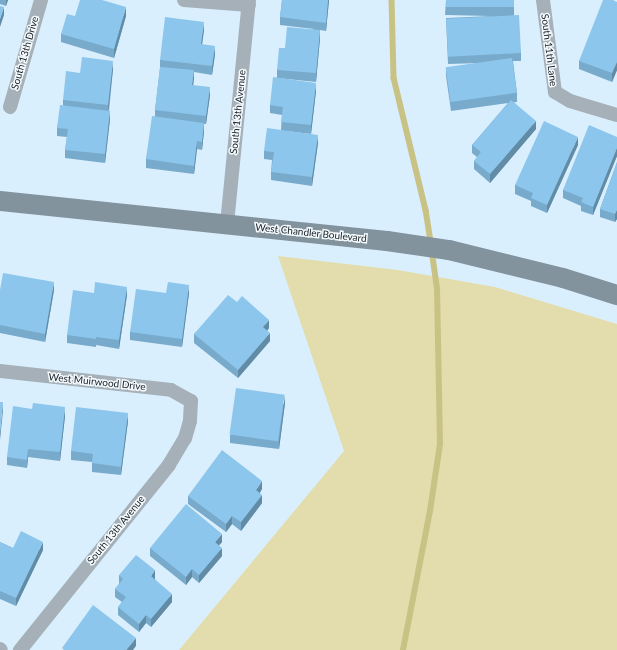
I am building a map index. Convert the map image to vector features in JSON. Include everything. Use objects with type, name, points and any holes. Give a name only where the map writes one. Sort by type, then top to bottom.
[{"type":"main road","name":"West Chandler Boulevard","points":[[0,201],[228,224],[401,243],[449,250],[563,278],[617,295]]},
{"type":"street","name":"South 13th Drive","points":[[10,107],[41,0]]},
{"type":"street","points":[[184,0],[249,3]]},
{"type":"street","name":"South 11th Lane","points":[[543,0],[552,86],[561,98],[617,115]]},
{"type":"street","name":"South 13th Avenue","points":[[228,224],[249,3]]},
{"type":"street","name":"West Muirwood Drive","points":[[0,371],[171,390],[191,401]]},
{"type":"street","name":"South 13th Avenue","points":[[20,650],[169,465],[185,438],[190,421],[191,401]]},
{"type":"shaded area","points":[[278,256],[398,270],[495,287],[617,324],[617,650],[179,650],[344,451]]},
{"type":"building","points":[[80,0],[102,0],[126,7],[114,49],[61,34],[67,14],[75,16]]},
{"type":"building","points":[[282,0],[328,0],[326,23],[280,17]]},
{"type":"building","points":[[446,0],[514,0],[514,7],[446,7]]},
{"type":"building","points":[[603,0],[613,0],[617,2],[617,62],[612,73],[579,61]]},
{"type":"building","points":[[0,6],[4,7],[0,19]]},
{"type":"building","points":[[519,15],[521,53],[448,57],[446,19]]},
{"type":"building","points":[[165,17],[204,22],[201,44],[215,46],[212,66],[160,60]]},
{"type":"building","points":[[287,27],[320,30],[316,73],[277,70],[279,48],[285,48]]},
{"type":"building","points":[[82,57],[113,61],[108,105],[63,100],[66,71],[80,73]]},
{"type":"building","points":[[512,58],[517,93],[451,102],[446,67]]},
{"type":"building","points":[[160,67],[194,70],[192,85],[210,87],[206,116],[155,110]]},
{"type":"building","points":[[273,77],[316,83],[311,125],[281,122],[283,107],[270,105]]},
{"type":"building","points":[[511,100],[536,121],[490,174],[474,161],[481,152],[472,145]]},
{"type":"building","points":[[60,105],[110,111],[105,154],[65,150],[68,129],[57,128]]},
{"type":"building","points":[[152,116],[204,123],[202,142],[197,141],[194,166],[146,159]]},
{"type":"building","points":[[544,121],[578,137],[547,205],[531,198],[533,193],[515,185]]},
{"type":"building","points":[[589,125],[617,137],[617,148],[593,207],[581,202],[583,198],[563,190]]},
{"type":"building","points":[[267,128],[318,135],[312,177],[271,172],[274,152],[264,151]]},
{"type":"building","points":[[617,162],[617,210],[615,214],[600,209]]},
{"type":"building","points":[[3,273],[54,282],[45,334],[0,325],[0,290]]},
{"type":"building","points":[[95,282],[127,287],[119,340],[96,337],[96,339],[67,335],[73,290],[94,293]]},
{"type":"building","points":[[168,282],[189,285],[182,339],[130,332],[136,289],[166,293]]},
{"type":"building","points":[[228,295],[237,302],[242,296],[269,320],[263,327],[270,333],[238,370],[194,334]]},
{"type":"building","points":[[236,388],[285,395],[278,441],[229,435]]},
{"type":"building","points":[[0,402],[3,402],[0,432]]},
{"type":"building","points":[[33,403],[65,407],[60,452],[28,449],[27,460],[7,457],[13,406],[32,409]]},
{"type":"building","points":[[76,407],[128,413],[121,467],[92,463],[93,454],[71,451]]},
{"type":"building","points":[[222,450],[262,481],[256,490],[262,495],[241,522],[232,516],[226,524],[188,496]]},
{"type":"building","points":[[186,504],[222,534],[215,542],[222,548],[199,575],[192,569],[186,577],[150,548]]},
{"type":"building","points":[[21,531],[43,542],[16,598],[0,591],[0,542],[13,548]]},
{"type":"building","points":[[136,555],[155,570],[151,576],[172,594],[151,619],[146,615],[139,624],[118,607],[126,597],[115,589],[123,579],[119,575]]},
{"type":"building","points":[[93,605],[136,638],[126,650],[64,650],[62,648]]},
{"type":"waterway","points":[[392,0],[394,78],[426,210],[431,243]]},
{"type":"waterway","points":[[403,650],[430,511],[440,444],[437,289],[432,252]]}]
